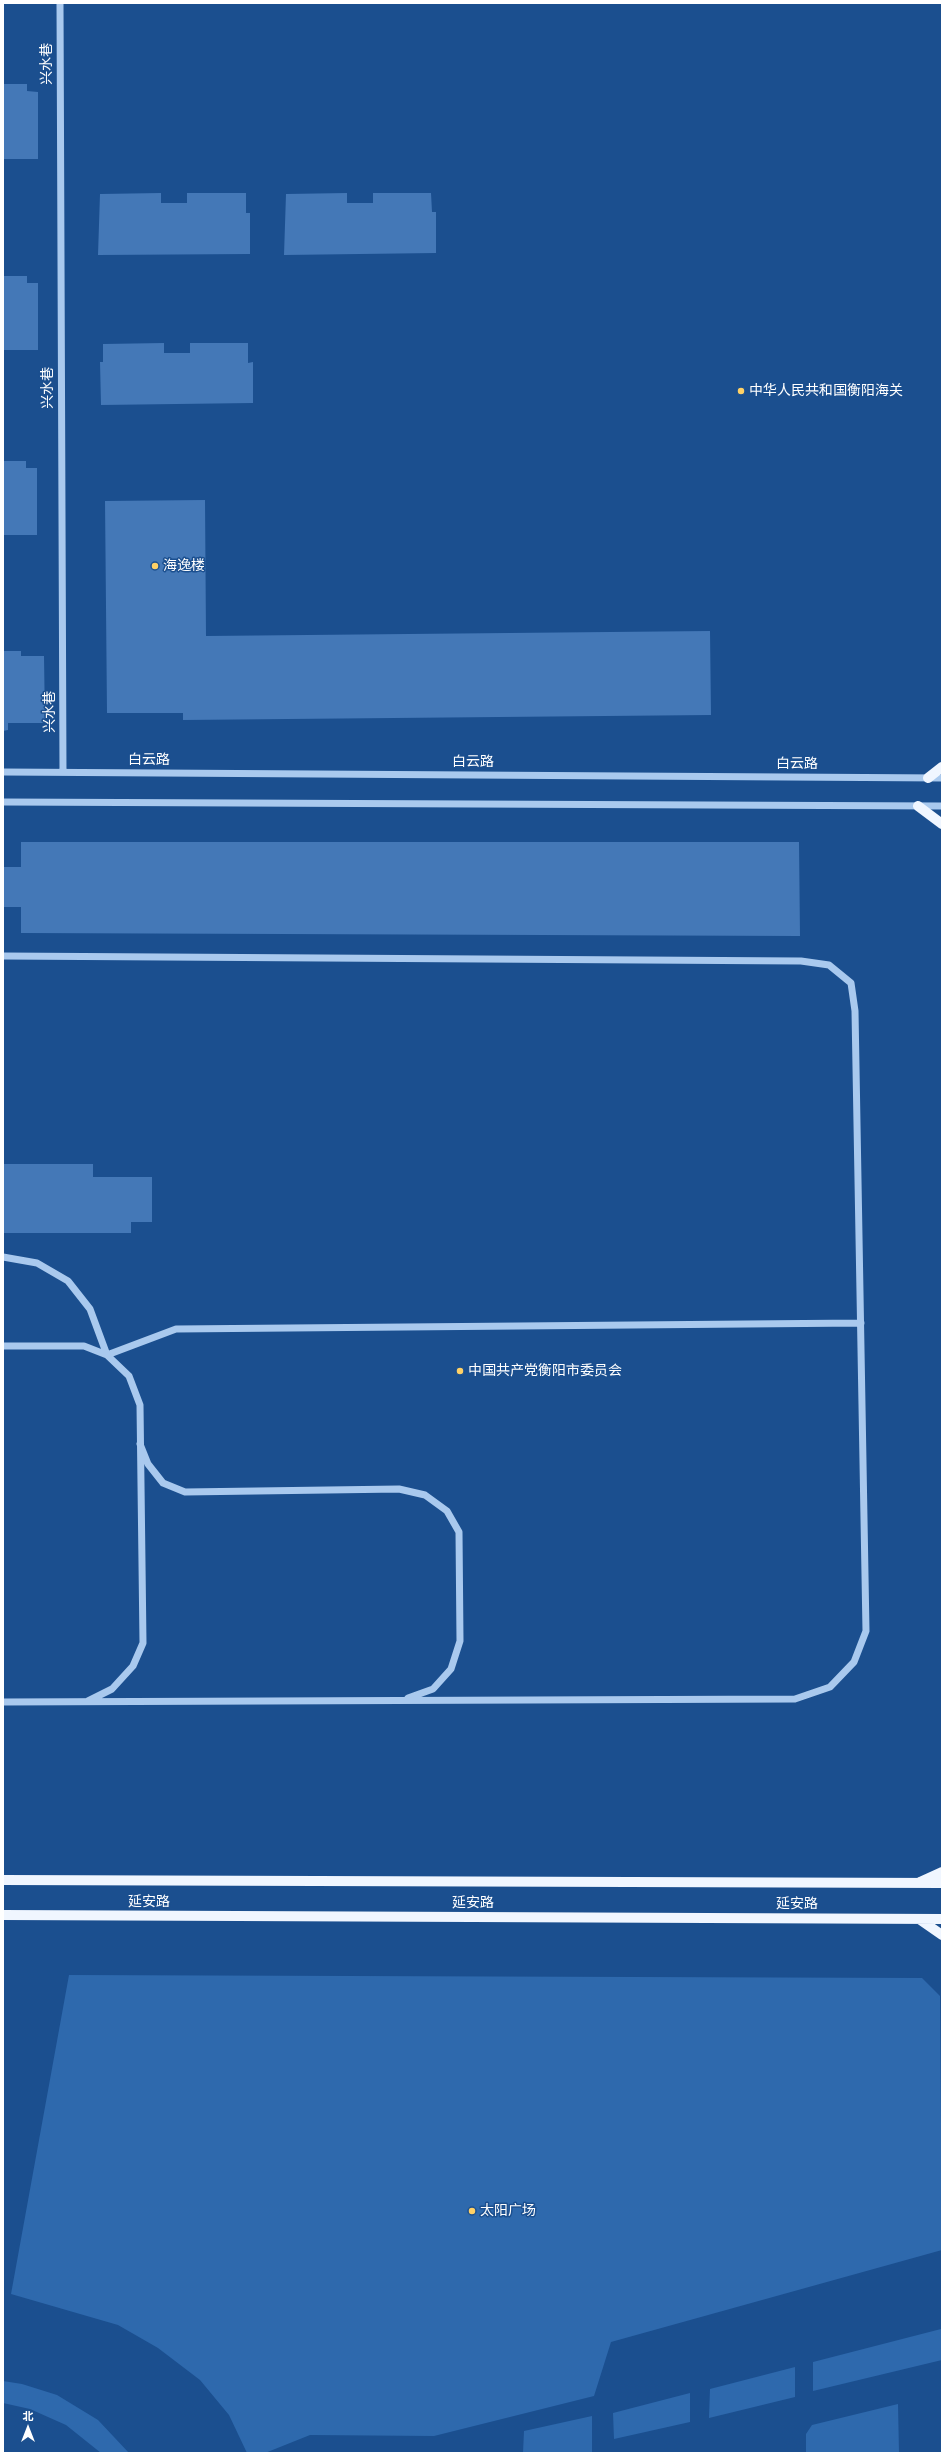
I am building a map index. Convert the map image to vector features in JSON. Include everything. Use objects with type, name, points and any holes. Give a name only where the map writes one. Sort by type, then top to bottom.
[{"type":"main road","points":[[928,778],[942,767]]},
{"type":"main road","points":[[918,806],[942,824]]},
{"type":"main road","points":[[917,1883],[942,1872]]},
{"type":"main road","name":"延安路","points":[[3,1880],[942,1883]]},
{"type":"main road","name":"延安路","points":[[3,1915],[942,1919]]},
{"type":"main road","points":[[919,1919],[942,1935]]},
{"type":"street","name":"兴水巷","points":[[60,3],[63,772]]},
{"type":"street","name":"白云路","points":[[3,772],[942,778]]},
{"type":"street","points":[[3,802],[942,806]]},
{"type":"street","points":[[3,956],[792,961],[829,965],[851,983],[856,1011],[866,1631],[854,1662],[830,1687],[795,1699],[3,1702]]},
{"type":"street","points":[[3,1257],[37,1263],[68,1281],[90,1309],[108,1355],[129,1376],[140,1405],[143,1643],[133,1666],[112,1689],[86,1702]]},
{"type":"street","points":[[3,1346],[84,1346],[108,1355],[176,1328],[861,1323]]},
{"type":"street","points":[[140,1444],[148,1464],[163,1483],[185,1492],[399,1489],[425,1494],[447,1511],[459,1532],[460,1641],[451,1670],[434,1688],[404,1700]]},
{"type":"shaded area","name":"太阳广场","points":[[69,1975],[922,1978],[940,1996],[942,2250],[611,2342],[594,2396],[434,2436],[310,2435],[265,2453],[247,2453],[229,2415],[200,2380],[158,2348],[118,2325],[11,2294]]},
{"type":"shaded area","points":[[941,2329],[942,2360],[813,2391],[813,2362]]},
{"type":"shaded area","points":[[795,2367],[795,2397],[709,2418],[710,2389]]},
{"type":"shaded area","points":[[3,2381],[22,2384],[57,2395],[98,2420],[129,2453],[101,2453],[66,2425],[30,2409],[3,2403]]},
{"type":"shaded area","points":[[690,2393],[690,2422],[614,2439],[613,2413]]},
{"type":"shaded area","points":[[898,2404],[899,2453],[806,2453],[806,2434],[812,2425]]},
{"type":"shaded area","points":[[592,2416],[592,2453],[523,2453],[524,2431]]},
{"type":"building","points":[[3,84],[27,84],[27,91],[38,92],[38,159],[3,159]]},
{"type":"building","points":[[161,193],[161,203],[187,203],[187,193],[246,193],[246,213],[250,213],[250,254],[98,255],[100,194]]},
{"type":"building","points":[[347,193],[347,203],[373,203],[373,193],[431,193],[432,212],[436,212],[436,253],[284,255],[286,194]]},
{"type":"building","points":[[3,276],[27,276],[27,283],[38,283],[38,350],[3,350]]},
{"type":"building","points":[[164,343],[164,353],[190,353],[190,343],[248,343],[248,363],[253,362],[253,403],[101,405],[100,362],[103,362],[103,344]]},
{"type":"building","points":[[3,461],[26,461],[26,468],[37,468],[37,535],[3,535]]},
{"type":"building","name":"海逸楼","points":[[205,500],[206,636],[710,631],[711,715],[183,720],[183,713],[107,713],[105,501]]},
{"type":"building","points":[[3,651],[21,651],[21,656],[44,656],[45,723],[8,723],[8,730],[3,731]]},
{"type":"building","points":[[21,842],[799,842],[800,936],[21,933],[21,907],[3,907],[3,867],[21,867]]},
{"type":"building","points":[[3,1164],[93,1164],[93,1177],[152,1177],[152,1222],[131,1222],[131,1233],[3,1233]]},
{"type":"place","name":"中华人民共和国衡阳海关","points":[[741,391]]},
{"type":"place","name":"海逸楼","points":[[155,566]]},
{"type":"place","name":"中国共产党衡阳市委员会","points":[[460,1371]]},
{"type":"place","name":"太阳广场","points":[[472,2211]]}]
